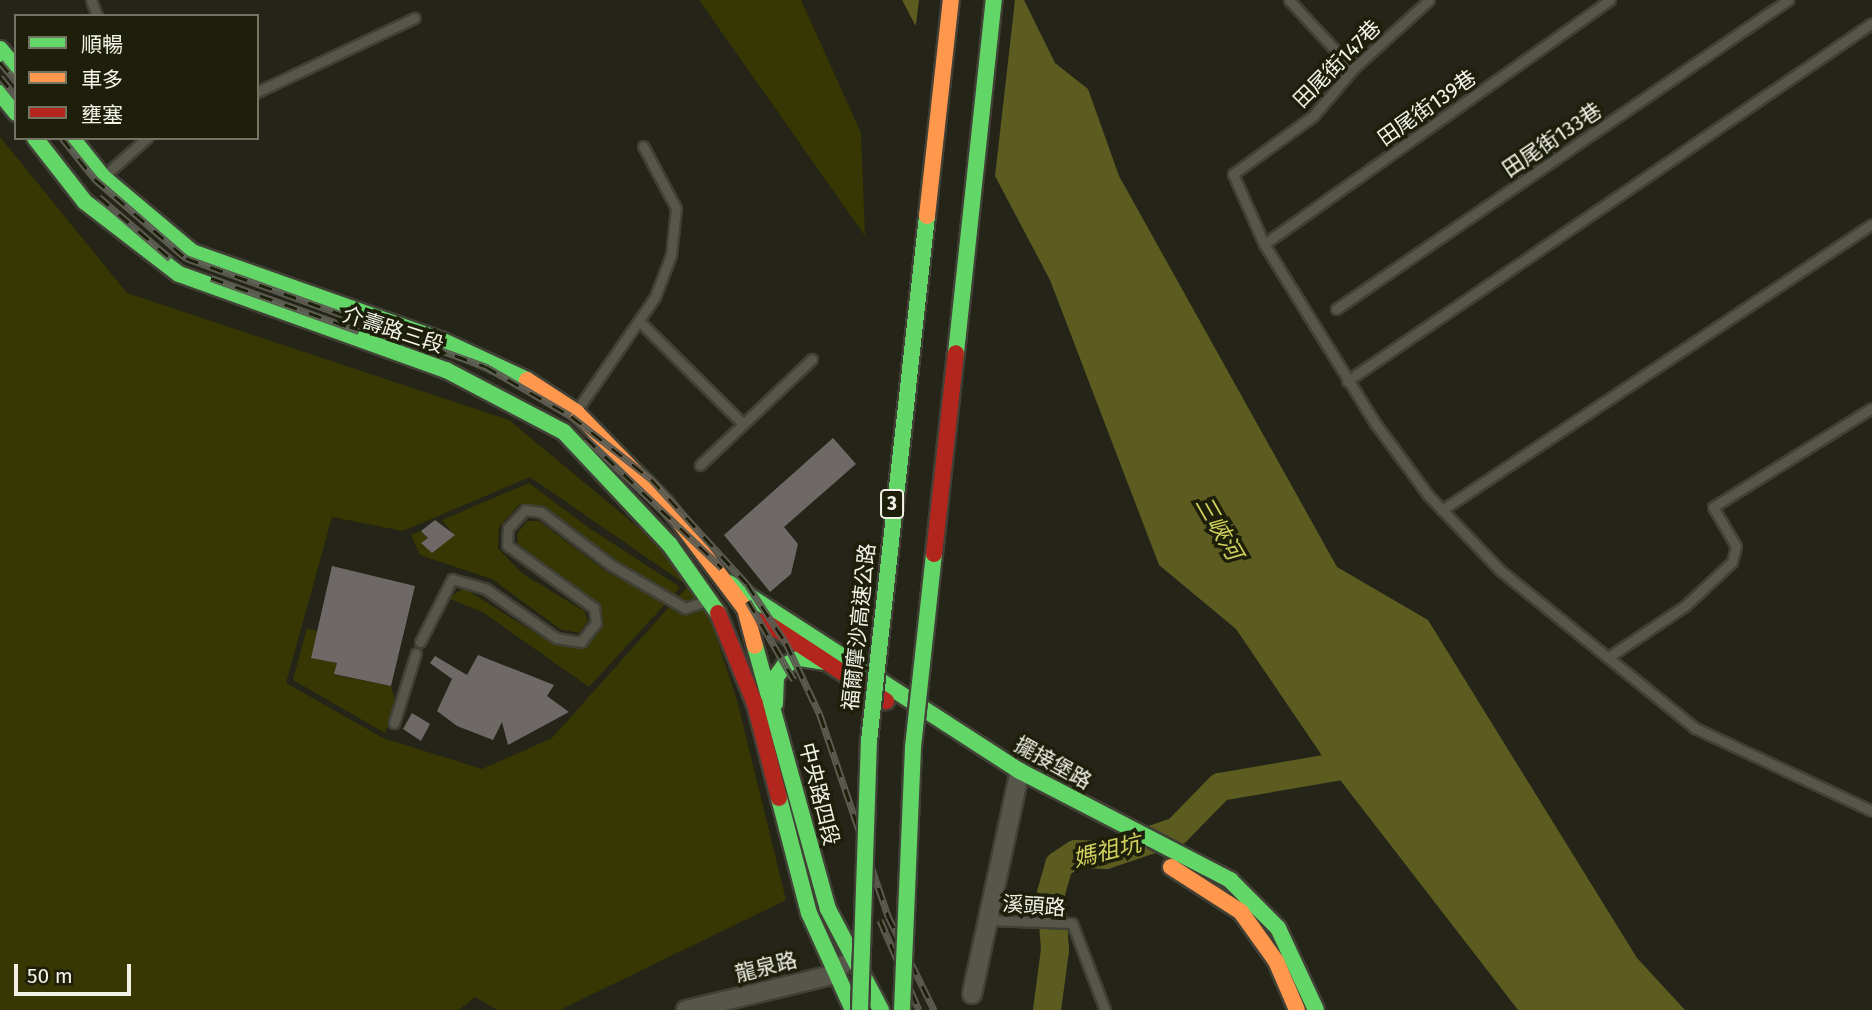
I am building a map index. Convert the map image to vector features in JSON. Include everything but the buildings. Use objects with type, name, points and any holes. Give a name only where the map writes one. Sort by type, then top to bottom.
[{"type":"main road","name":"福爾摩沙高速公路","points":[[860,1010],[869,741],[951,0]]},
{"type":"main road","name":"3","points":[[902,1010],[914,733],[994,0]]},
{"type":"main road","points":[[0,49],[14,66]]},
{"type":"main road","points":[[0,93],[14,110]]},
{"type":"main road","name":"介壽路三段","points":[[37,140],[94,189],[179,275],[446,370],[564,432],[670,545],[712,600]]},
{"type":"main road","name":"介壽路三段","points":[[73,140],[94,189],[192,252],[441,340],[517,374],[576,412],[666,504],[729,583]]},
{"type":"main road","name":"擺接堡路","points":[[729,583],[1018,778],[1055,808],[1196,880],[1261,934],[1297,1010]]},
{"type":"main road","name":"中央路四段","points":[[729,583],[745,609],[775,704],[828,909],[850,958],[881,1010]]},
{"type":"main road","name":"擺接堡路","points":[[712,600],[745,609],[825,662],[1018,778],[1060,792],[1211,869],[1255,900],[1278,928],[1316,1010]]},
{"type":"main road","name":"中央路四段","points":[[712,600],[755,704],[808,913],[832,975],[853,1010]]},
{"type":"main road","points":[[775,704],[776,677],[784,666],[800,658],[825,662]]},
{"type":"street","points":[[972,993],[1018,778]]},
{"type":"street","name":"龍泉路","points":[[686,1010],[832,975],[850,958]]},
{"type":"lane","points":[[1289,0],[1353,69]]},
{"type":"lane","name":"田尾街147巷","points":[[1264,244],[1233,174],[1313,116],[1353,69],[1429,0]]},
{"type":"lane","name":"田尾街139巷","points":[[1264,244],[1610,0]]},
{"type":"lane","name":"田尾街133巷","points":[[1336,309],[1788,0]]},
{"type":"lane","points":[[259,91],[414,18]]},
{"type":"lane","points":[[1347,381],[1872,23]]},
{"type":"lane","points":[[94,189],[141,140]]},
{"type":"lane","points":[[576,412],[639,321],[671,254],[676,208],[643,145]]},
{"type":"lane","points":[[1442,510],[1872,224]]},
{"type":"lane","points":[[1264,244],[1347,381],[1442,510],[1501,571],[1610,656],[1695,728],[1872,811]]},
{"type":"lane","points":[[639,321],[742,423]]},
{"type":"lane","points":[[700,465],[812,359]]},
{"type":"lane","points":[[1610,656],[1685,606],[1732,562],[1736,546],[1713,507],[1872,408]]},
{"type":"lane","points":[[420,642],[452,579],[486,589],[556,638],[581,642],[596,623],[594,608],[507,545],[508,528],[525,510],[541,512],[611,565],[685,608],[712,600],[729,583]]},
{"type":"lane","points":[[394,723],[416,653]]},
{"type":"lane","name":"溪頭路","points":[[989,920],[1072,923],[1105,1010]]},
{"type":"shaded area","points":[[699,0],[801,0],[861,133],[865,236]]},
{"type":"shaded area","points":[[0,137],[127,293],[509,420],[663,548],[704,599],[738,704],[786,900],[560,1010],[497,1010],[475,997],[459,1010],[0,1010]],"holes":[[[530,477],[688,586],[552,738],[482,769],[383,738],[286,683],[332,517],[403,531]]]},
{"type":"shaded area","points":[[529,483],[589,528],[680,587],[674,594],[614,559],[545,506],[520,504],[499,527],[498,548],[523,574],[584,611],[588,621],[579,633],[560,629],[492,579],[420,555],[411,535],[421,531],[428,538],[421,543],[432,553],[454,535],[442,520]]},
{"type":"shaded area","points":[[527,521],[539,521],[607,572],[666,603],[589,687],[484,613],[448,598],[464,588],[553,644],[583,649],[602,626],[599,603],[518,544],[517,534]]},
{"type":"shaded area","points":[[307,628],[317,631],[311,658],[337,663],[335,675],[391,686],[396,704],[385,733],[293,680]]},
{"type":"water","name":"三峽河","points":[[902,0],[1024,0],[1055,63],[1088,89],[1119,176],[1337,567],[1428,620],[1637,958],[1685,1010],[1518,1010],[1327,763],[1236,629],[1159,565],[1050,280]]},
{"type":"pier","points":[[919,0],[1015,0],[994,185],[915,32]]},
{"type":"waterway","name":"媽祖坑","points":[[1047,1010],[1055,950],[1051,893],[1059,865],[1076,854],[1106,855],[1177,831],[1220,787],[1365,762]]},
{"type":"railway","points":[[0,62],[14,79]]},
{"type":"railway","points":[[0,77],[14,94]]},
{"type":"railway","points":[[64,140],[95,179],[186,258],[485,366],[571,416],[651,479],[747,584],[786,643],[820,715],[888,916],[934,1010]]},
{"type":"railway","points":[[99,197],[170,258]]},
{"type":"railway","points":[[211,278],[359,331]]},
{"type":"railway","points":[[586,438],[722,568]]},
{"type":"railway","points":[[748,601],[794,680]]},
{"type":"railway","points":[[880,920],[919,1010]]},
{"type":"traffic: fast","points":[[956,353],[994,0]]},
{"type":"traffic: fast","points":[[0,49],[14,66]]},
{"type":"traffic: fast","points":[[0,93],[14,110]]},
{"type":"traffic: fast","points":[[37,140],[85,202],[179,274],[446,370],[564,432],[670,545],[718,613]]},
{"type":"traffic: fast","points":[[74,140],[103,177],[192,252],[441,340],[527,380]]},
{"type":"traffic: fast","points":[[860,1010],[869,741],[927,216]]},
{"type":"traffic: fast","points":[[902,1010],[913,747],[934,554]]},
{"type":"traffic: fast","points":[[729,583],[1020,771],[1230,880],[1278,928],[1316,1010]]},
{"type":"traffic: fast","points":[[755,646],[828,909],[881,1010]]},
{"type":"traffic: fast","points":[[775,704],[776,677],[784,666],[800,658],[824,662]]},
{"type":"traffic: fast","points":[[779,798],[809,913],[853,1010]]},
{"type":"traffic: slow","points":[[927,216],[951,0]]},
{"type":"traffic: slow","points":[[527,380],[576,412],[666,504],[745,609],[755,646]]},
{"type":"traffic: slow","points":[[1171,867],[1241,912],[1276,961],[1297,1010]]},
{"type":"traffic: jam","points":[[934,554],[956,353]]},
{"type":"traffic: jam","points":[[718,613],[755,704],[779,798]]},
{"type":"traffic: jam","points":[[764,621],[886,701]]}]
